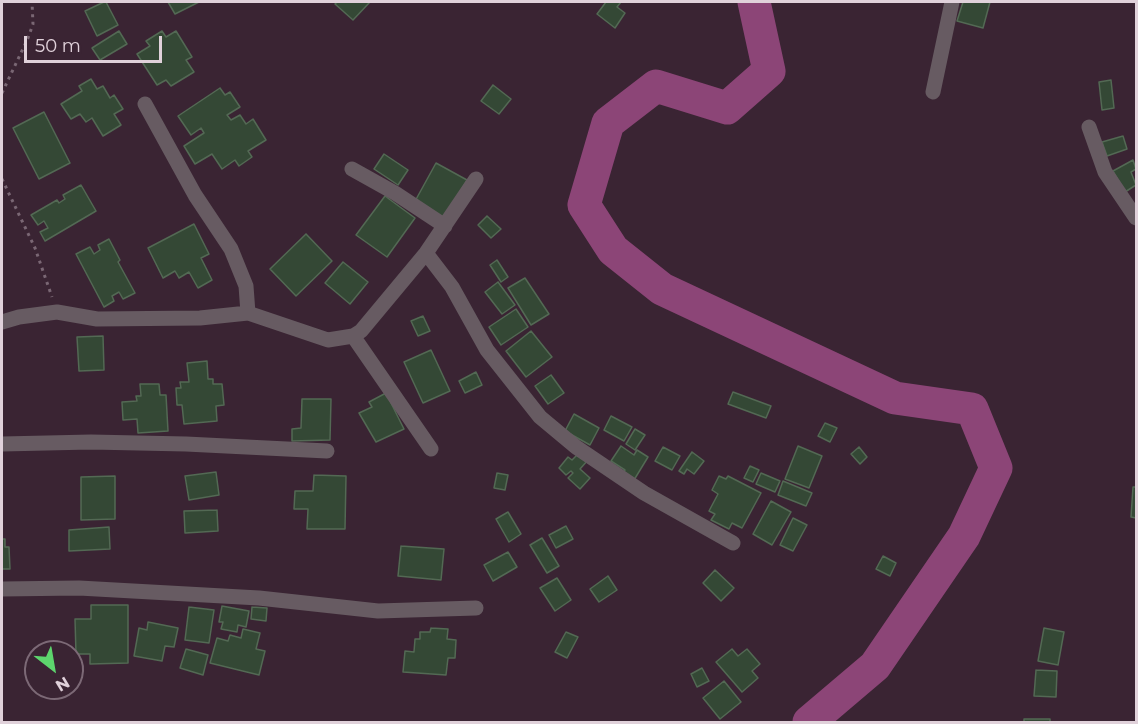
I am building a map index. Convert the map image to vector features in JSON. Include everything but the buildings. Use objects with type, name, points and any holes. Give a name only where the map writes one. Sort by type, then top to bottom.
[{"type":"street","points":[[933,92],[952,2]]},
{"type":"street","points":[[145,104],[195,195],[231,249],[246,286],[248,313]]},
{"type":"street","points":[[1089,127],[1105,171],[1137,218]]},
{"type":"street","points":[[352,169],[445,226]]},
{"type":"street","points":[[2,322],[19,317],[57,312],[97,319],[200,318],[248,313],[328,340],[352,336],[361,331],[426,253],[476,179]]},
{"type":"street","points":[[426,253],[452,287],[487,350],[540,417],[576,447],[644,493],[733,543]]},
{"type":"street","points":[[352,336],[431,449]]},
{"type":"street","points":[[2,444],[162,444],[327,451]]},
{"type":"street","points":[[2,589],[79,588],[259,598],[378,611],[476,608]]},
{"type":"path","points":[[2,93],[33,24],[32,2]]},
{"type":"path","points":[[2,179],[35,248],[57,312]]},
{"type":"waterway","points":[[754,2],[769,71],[727,108],[656,86],[608,123],[584,205],[613,250],[662,289],[895,398],[972,409],[996,468],[964,536],[875,666],[809,722]]}]
